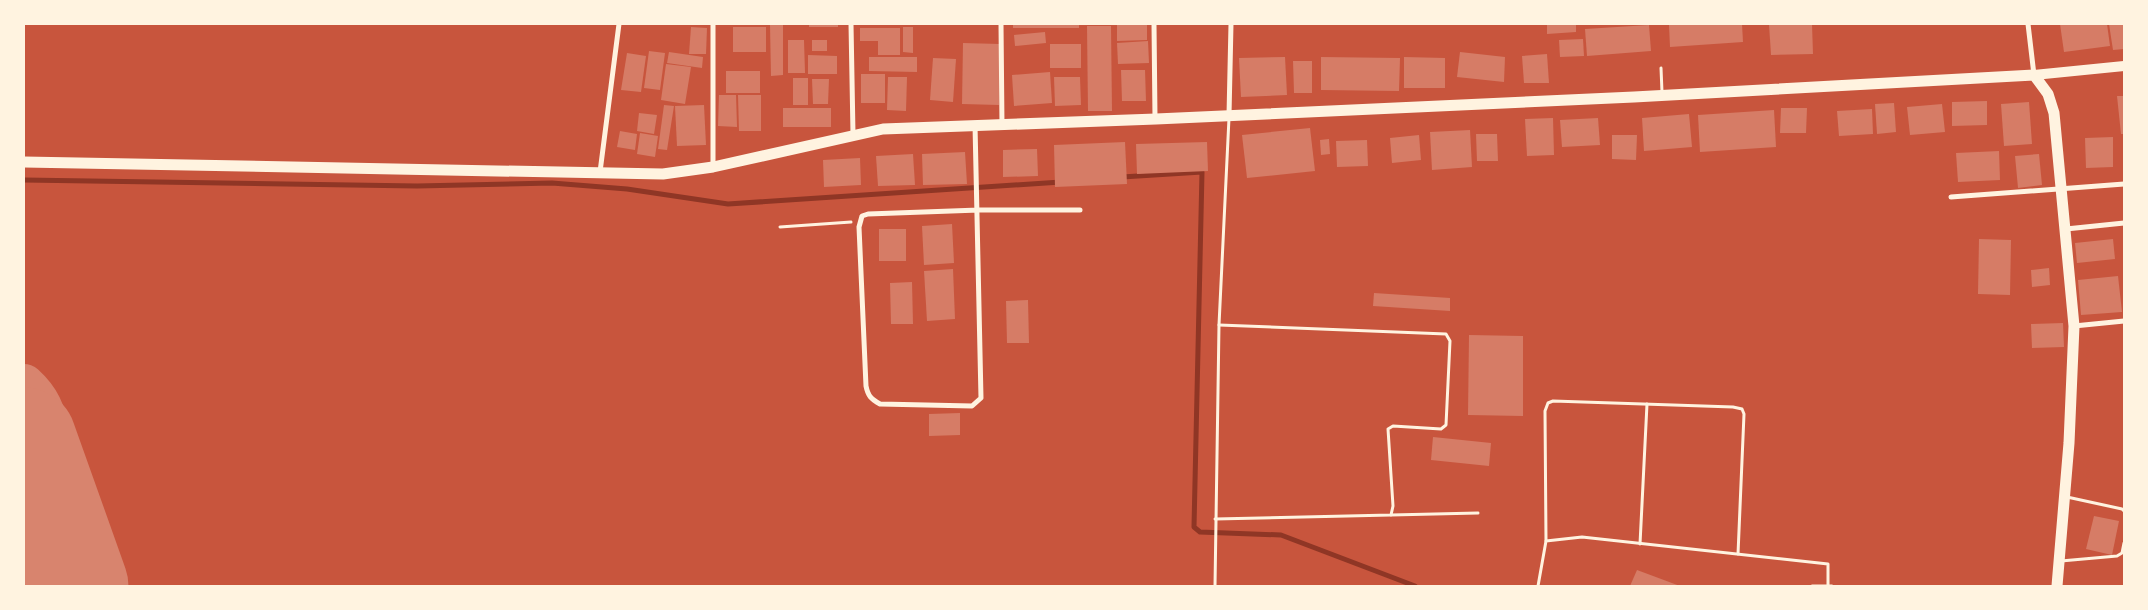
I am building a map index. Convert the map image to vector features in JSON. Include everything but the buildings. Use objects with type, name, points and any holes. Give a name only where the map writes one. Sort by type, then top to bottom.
[{"type":"highway","points":[[24,162],[663,174],[713,167],[852,134],[883,129],[1156,119],[2034,75],[2052,103],[2066,229],[2074,326],[2072,382],[2057,586]]},
{"type":"main road","points":[[2034,75],[2124,66]]},
{"type":"street","points":[[600,173],[619,24]]},
{"type":"street","points":[[713,24],[713,167]]},
{"type":"street","points":[[851,24],[852,134]]},
{"type":"street","points":[[1001,24],[1002,125]]},
{"type":"street","points":[[1154,24],[1156,119]]},
{"type":"street","points":[[1229,115],[1231,24]]},
{"type":"street","points":[[2028,24],[2034,75]]},
{"type":"street","points":[[975,125],[979,208],[982,396],[980,401],[972,406],[880,404],[872,400],[867,394],[859,222],[862,216],[868,214],[979,208],[1080,210]]},
{"type":"street","points":[[1951,197],[2124,184]]},
{"type":"street","points":[[2066,229],[2124,223]]},
{"type":"street","points":[[2074,326],[2124,321]]},
{"type":"lane","points":[[1661,68],[1662,95]]},
{"type":"lane","points":[[1215,586],[1219,325],[1229,115]]},
{"type":"lane","points":[[1219,325],[1446,334],[1449,336],[1446,425],[1441,429],[1394,426],[1388,429],[1393,506],[1391,515]]},
{"type":"lane","points":[[1538,586],[1546,541],[1546,407],[1553,401],[1733,407],[1742,409],[1744,414],[1738,554]]},
{"type":"lane","points":[[1640,544],[1646,404]]},
{"type":"lane","points":[[2064,496],[2124,511]]},
{"type":"lane","points":[[1215,519],[1478,513]]},
{"type":"lane","points":[[1546,541],[1582,537],[1828,564],[1828,586]]},
{"type":"lane","points":[[2059,561],[2117,556],[2122,552],[2124,543]]},
{"type":"lane","points":[[1812,586],[1832,586]]},
{"type":"path","points":[[780,227],[859,222]]},
{"type":"waterway","points":[[1122,177],[1202,172],[1194,527],[1200,532],[1281,535],[1415,586]]},
{"type":"waterway","points":[[24,180],[417,186],[552,183],[627,189],[728,204],[1061,182]]},
{"type":"taxiway","points":[[24,385],[41,407],[47,430],[45,454],[38,481]]},
{"type":"taxiway","points":[[24,487],[32,493],[50,515]]},
{"type":"runway","points":[[24,440],[76,586]]}]
